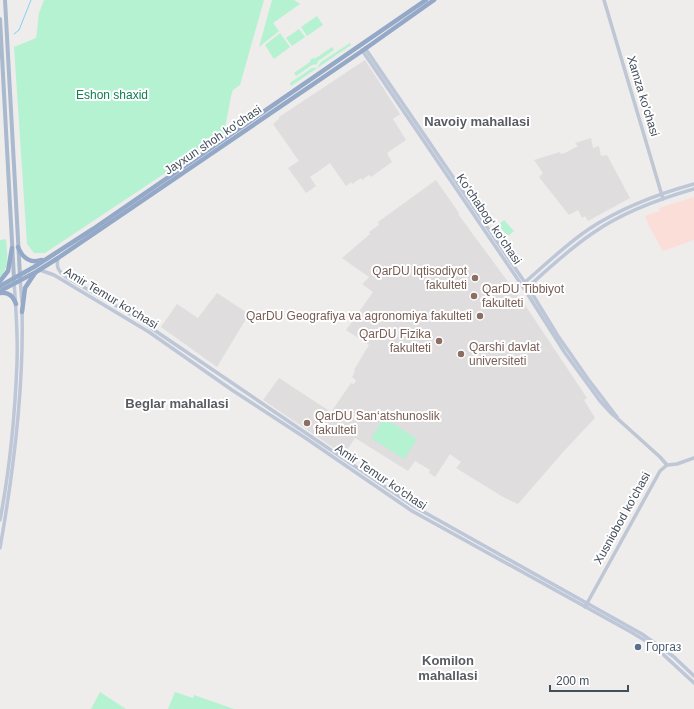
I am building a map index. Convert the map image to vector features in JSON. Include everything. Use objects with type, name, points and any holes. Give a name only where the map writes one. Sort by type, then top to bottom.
[{"type":"highway","name":"Jayxun shoh ko'chasi","points":[[362,48],[426,0]]},
{"type":"highway","name":"Jayxun shoh ko'chasi","points":[[20,278],[434,0]]},
{"type":"highway","name":"Jayxun shoh ko'chasi","points":[[0,286],[38,271],[228,139]]},
{"type":"highway","points":[[15,247],[25,259],[31,261],[39,262],[49,258]]},
{"type":"highway","points":[[0,281],[8,271],[15,247]]},
{"type":"highway","points":[[22,312],[25,288],[38,271]]},
{"type":"highway","name":"Jayxun shoh ko'chasi","points":[[0,292],[14,281]]},
{"type":"highway","points":[[0,292],[10,294],[16,304]]},
{"type":"main road","points":[[0,520],[8,489],[17,361],[14,281],[15,247],[5,0]]},
{"type":"main road","points":[[0,19],[15,247],[20,278],[22,312],[22,374],[19,415],[0,548]]},
{"type":"main road","name":"Ko‘chabog‘ ko‘chasi","points":[[362,48],[523,284],[555,339],[600,401],[619,420]]},
{"type":"main road","points":[[523,284],[589,229],[622,211],[661,194],[694,184]]},
{"type":"main road","points":[[526,289],[572,248],[592,233],[663,198],[694,189]]},
{"type":"main road","name":"Amir Temur ko'chasi","points":[[58,258],[56,265],[60,273],[132,315],[414,507],[586,605],[654,646],[694,682]]},
{"type":"main road","name":"Amir Temur ko'chasi","points":[[38,271],[54,275],[122,315],[412,511],[586,605],[627,625],[655,642],[694,676]]},
{"type":"main road","points":[[257,406],[259,402]]},
{"type":"street","name":"Xamza ko'chasi","points":[[604,0],[663,198]]},
{"type":"street","name":"Ko‘chabog‘ ko‘chasi","points":[[619,420],[667,465]]},
{"type":"street","name":"Xusniobod ko'chasi","points":[[586,605],[660,471],[667,465],[677,464],[694,458]]},
{"type":"shaded area","points":[[365,60],[400,114],[393,119],[406,140],[387,153],[392,162],[371,177],[369,175],[362,180],[361,178],[346,186],[330,163],[310,177],[316,186],[306,193],[288,168],[299,161],[273,124],[279,119],[279,117]]},
{"type":"shaded area","points":[[591,138],[593,148],[599,146],[601,156],[607,155],[630,198],[588,221],[585,216],[582,218],[578,210],[569,215],[539,177],[543,173],[534,160],[560,152],[560,154],[565,153],[578,146],[575,143]]},
{"type":"shaded area","name":"Qarshi davlat universiteti","points":[[436,180],[459,213],[458,214],[523,302],[587,398],[584,400],[595,418],[518,504],[503,497],[456,468],[461,462],[450,454],[435,477],[429,473],[430,470],[415,461],[408,471],[355,438],[344,455],[263,400],[279,378],[331,412],[351,383],[354,384],[356,380],[352,377],[355,371],[354,370],[369,345],[346,330],[373,292],[362,284],[369,277],[342,258],[370,234],[369,232],[379,225],[378,222]]},
{"type":"shaded area","points":[[694,197],[694,240],[663,251],[645,216],[660,211],[659,208]]},
{"type":"shaded area","points":[[217,293],[249,314],[217,367],[161,327],[177,304],[198,318]]},
{"type":"green space","name":"Eshon shaxid","points":[[44,0],[264,0],[240,85],[233,90],[231,96],[224,134],[45,253],[34,253],[27,244],[14,47],[36,38],[39,13]]},
{"type":"green space","points":[[272,0],[294,0],[300,4],[273,23],[279,31],[259,47]]},
{"type":"green space","points":[[317,16],[323,25],[307,36],[301,27]]},
{"type":"green space","points":[[299,29],[305,37],[292,46],[286,38]]},
{"type":"green space","points":[[280,33],[290,47],[274,59],[265,45]]},
{"type":"green space","points":[[350,43],[351,45],[291,86],[290,83],[312,68],[317,68],[321,62]]},
{"type":"green space","points":[[332,47],[334,50],[318,61],[317,64],[312,65],[296,76],[294,73],[310,62],[311,59],[316,58]]},
{"type":"green space","points":[[504,220],[514,231],[508,236],[498,225]]},
{"type":"green space","points":[[6,239],[7,264],[0,277],[0,240]]},
{"type":"green space","points":[[384,418],[417,439],[404,459],[371,438]]},
{"type":"green space","points":[[100,692],[126,709],[91,709]]},
{"type":"green space","points":[[175,692],[193,698],[194,695],[234,709],[168,709]]},
{"type":"waterway","points":[[14,34],[19,30],[31,0]]},
{"type":"place","name":"QarDU Iqtisodiyot fakulteti","points":[[475,278]]},
{"type":"place","name":"QarDU Tibbiyot fakulteti","points":[[474,296]]},
{"type":"place","name":"QarDU Geografiya va agronomiya fakulteti","points":[[480,316]]},
{"type":"place","name":"QarDU Fizika fakulteti","points":[[439,341]]},
{"type":"place","name":"Qarshi davlat universiteti","points":[[461,354]]},
{"type":"place","name":"QarDU San‘atshunoslik fakulteti","points":[[307,423]]},
{"type":"place","name":"Горгаз","points":[[638,647]]},
{"type":"district","name":"Navoiy mahallasi","points":[[477,121]]},
{"type":"district","name":"Beglar mahallasi","points":[[177,403]]},
{"type":"district","name":"Komilon mahallasi","points":[[448,668]]}]
